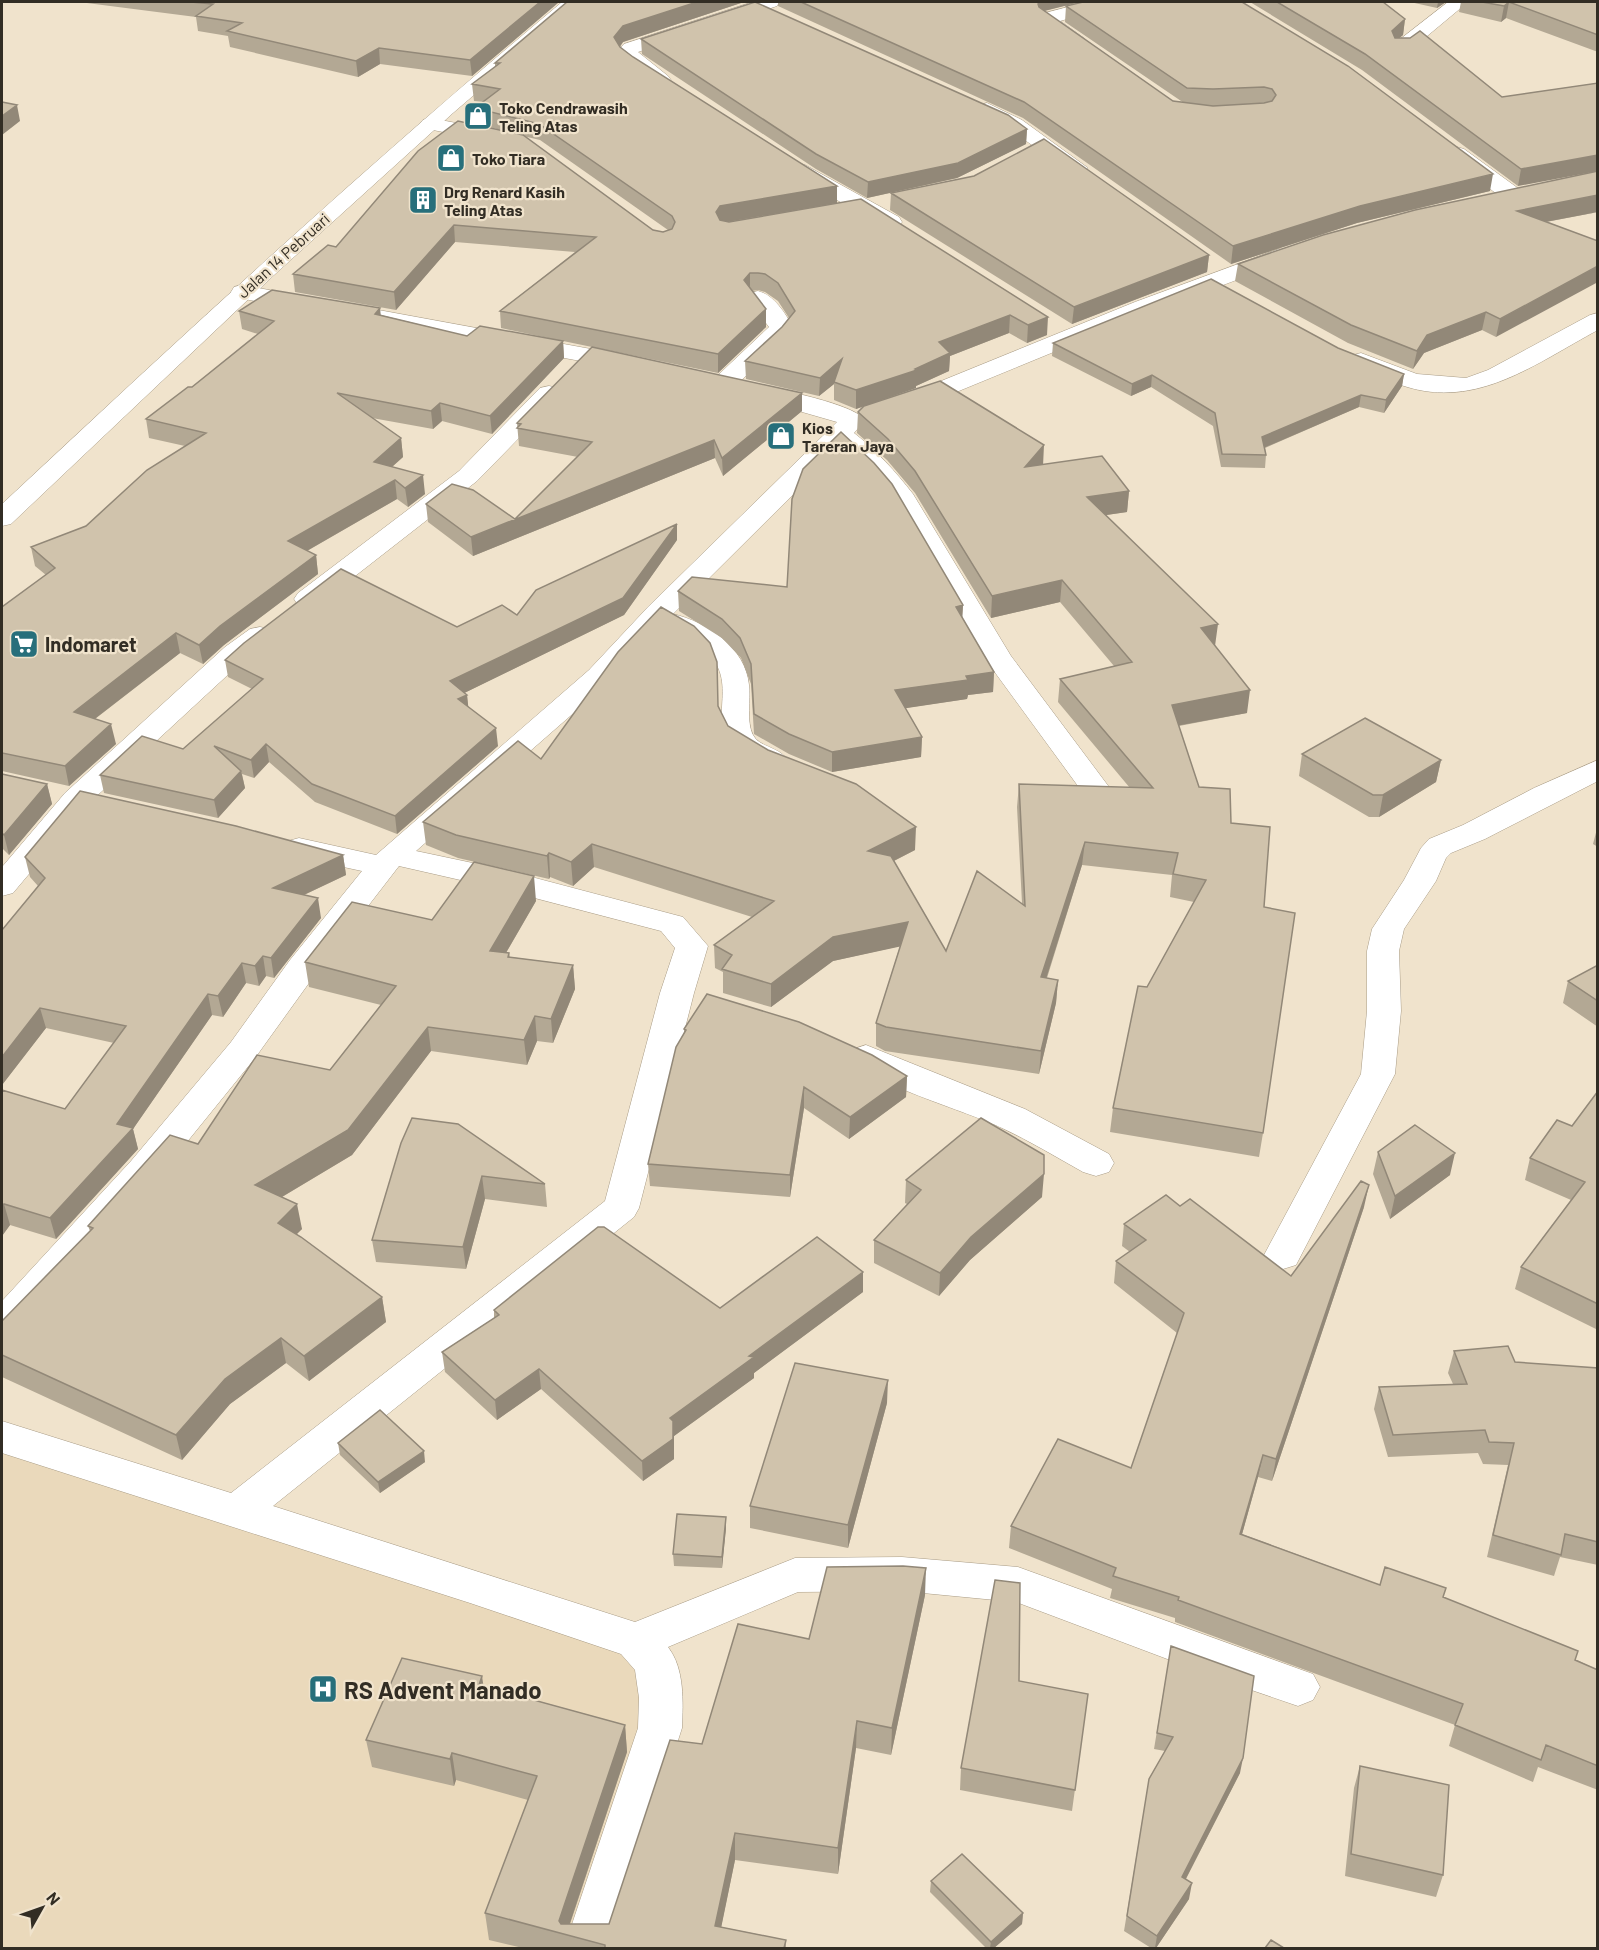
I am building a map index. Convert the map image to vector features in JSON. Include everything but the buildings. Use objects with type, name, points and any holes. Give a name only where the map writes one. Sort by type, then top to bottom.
[{"type":"street","name":"Jalan 14 Pebruari","points":[[2,518],[242,292],[430,124],[573,2]]},
{"type":"street","points":[[1096,55],[1048,21],[1052,17],[1106,2]]},
{"type":"street","points":[[1401,48],[1459,2]]},
{"type":"street","points":[[682,93],[642,68],[629,57],[627,52],[631,48],[768,8]]},
{"type":"street","points":[[965,99],[1015,124],[1092,178]]},
{"type":"street","points":[[430,124],[517,141]]},
{"type":"street","points":[[1437,138],[1522,192],[1483,200]]},
{"type":"street","points":[[1024,155],[1044,145]]},
{"type":"street","points":[[782,158],[910,233]]},
{"type":"street","points":[[830,213],[897,200]]},
{"type":"street","points":[[2,1325],[144,1170],[243,1050],[302,968],[387,860],[599,676],[658,613],[861,420],[1060,330],[1216,272],[1301,250]]},
{"type":"street","points":[[1216,272],[1241,297]]},
{"type":"street","points":[[242,292],[650,368]]},
{"type":"street","points":[[758,298],[775,316],[781,327],[773,338],[713,381],[818,406],[861,420]]},
{"type":"street","points":[[1341,349],[1412,381],[1442,385],[1468,385],[1497,375],[1598,320]]},
{"type":"street","points":[[2,886],[76,799],[235,653],[468,476],[585,355]]},
{"type":"street","points":[[861,420],[861,448],[881,470],[930,544],[984,637],[1096,791]]},
{"type":"street","points":[[658,613],[719,650],[730,665],[737,689],[736,724],[740,740],[757,753],[799,770]]},
{"type":"street","points":[[1283,1255],[1378,1074],[1383,1011],[1383,951],[1388,929],[1419,881],[1432,855],[1440,846],[1474,832],[1598,769]]},
{"type":"street","points":[[44,792],[110,807]]},
{"type":"street","points":[[236,1512],[621,1208],[677,993],[693,946],[672,924],[501,879],[269,841]]},
{"type":"street","points":[[677,993],[711,1002]]},
{"type":"street","points":[[833,1042],[907,1077],[1013,1118],[1096,1163]]},
{"type":"street","points":[[2,1437],[636,1641],[655,1663],[661,1698],[660,1728],[587,1948]]},
{"type":"street","points":[[636,1641],[795,1575],[902,1574],[1018,1585],[1246,1670],[1298,1687]]},
{"type":"shaded area","name":"RS Advent Manado","points":[[2,1445],[621,1652],[641,1675],[649,1703],[563,1948],[2,1948]]},
{"type":"place","name":"Toko Cendrawasih Teling Atas","points":[[478,116]]},
{"type":"place","name":"Toko Tiara","points":[[451,158]]},
{"type":"place","name":"Drg Renard Kasih Teling Atas","points":[[423,200]]},
{"type":"place","name":"Kios Tareran Jaya","points":[[781,436]]},
{"type":"place","name":"Indomaret","points":[[24,644]]},
{"type":"place","name":"RS Advent Manado","points":[[323,1689]]}]
